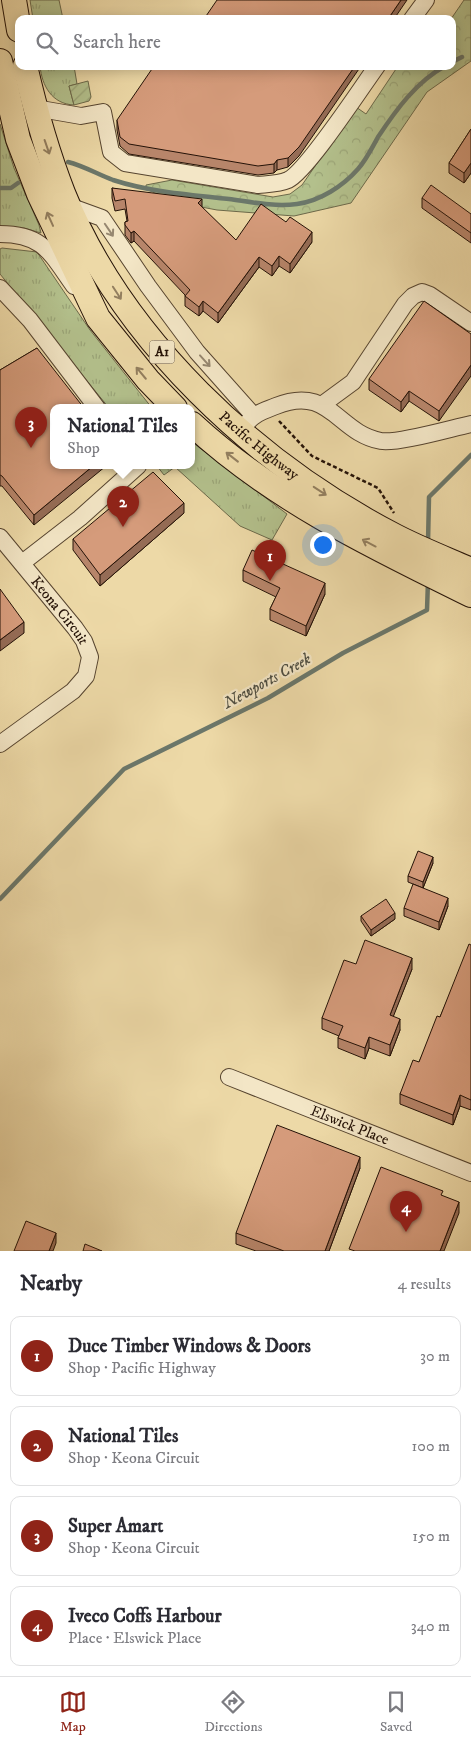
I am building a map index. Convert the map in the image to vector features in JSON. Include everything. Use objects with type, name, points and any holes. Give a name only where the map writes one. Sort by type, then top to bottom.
[{"type":"highway","points":[[14,0],[16,15]]},
{"type":"highway","name":"A1","points":[[0,61],[18,139],[39,194],[98,318],[131,360],[171,404]]},
{"type":"highway","name":"Pacific Highway","points":[[26,70],[35,108],[69,206],[100,266],[144,330],[187,381],[254,418],[300,478],[413,556]]},
{"type":"highway","name":"Pacific Highway","points":[[195,426],[256,476],[290,500],[413,556],[456,571],[471,595]]},
{"type":"street","points":[[415,15],[426,0]]},
{"type":"street","points":[[35,108],[82,116],[103,112],[111,152],[125,163],[258,185],[275,184],[290,179],[305,166],[374,70]]},
{"type":"street","points":[[0,234],[35,240],[45,246],[98,318]]},
{"type":"street","points":[[0,288],[30,320],[93,404]]},
{"type":"street","points":[[323,404],[352,382],[405,304],[413,296],[422,292],[430,295],[471,324]]},
{"type":"street","points":[[254,418],[290,400],[308,401],[323,404],[357,430],[381,441],[395,442],[471,424]]},
{"type":"street","points":[[22,563],[80,518],[135,469]]},
{"type":"street","name":"Keona Circuit","points":[[0,537],[75,628],[84,641],[90,657],[86,676],[73,691],[0,744]]},
{"type":"street","name":"Elswick Place","points":[[230,1077],[471,1173]]},
{"type":"path","points":[[254,418],[312,456],[378,488],[397,515]]},
{"type":"green space","points":[[30,0],[59,0],[62,15],[32,15]]},
{"type":"green space","points":[[464,0],[471,0],[471,61],[427,92],[351,203],[294,216],[217,210],[175,202],[146,189],[146,185],[172,180],[273,197],[290,194],[302,185],[356,107],[366,114],[395,70],[456,70],[456,15],[454,15]]},
{"type":"green space","points":[[41,70],[75,70],[77,84],[69,86],[74,105],[66,104],[54,97],[46,87]]},
{"type":"green space","points":[[88,81],[91,97],[89,101],[74,105],[69,86]]},
{"type":"green space","points":[[0,124],[14,168],[41,233],[24,228],[0,228]]},
{"type":"green space","points":[[0,249],[37,252],[90,330],[149,404],[106,404],[0,274]]},
{"type":"green space","points":[[195,444],[287,514],[272,540],[240,526],[177,469],[195,469]]},
{"type":"green space","points":[[159,469],[172,469],[164,475]]},
{"type":"building","points":[[217,0],[401,0],[391,15],[207,15]]},
{"type":"building","points":[[151,70],[352,70],[299,147],[288,158],[277,160],[274,164],[258,166],[129,144],[120,137],[117,120]]},
{"type":"building","points":[[471,129],[471,163],[464,173],[449,163]]},
{"type":"building","points":[[431,185],[471,214],[471,233],[422,198]]},
{"type":"building","points":[[112,188],[202,199],[198,203],[236,240],[261,204],[286,222],[290,217],[312,232],[290,264],[279,256],[272,266],[259,257],[218,313],[203,301],[199,307],[185,296],[190,290],[134,231],[131,233],[125,225],[125,222],[128,221],[125,199],[115,201]]},
{"type":"building","points":[[424,301],[471,334],[471,365],[439,411],[409,391],[401,402],[369,379]]},
{"type":"building","points":[[37,348],[81,404],[50,404],[50,469],[89,469],[34,515],[0,475],[0,370]]},
{"type":"building","points":[[153,472],[184,503],[100,575],[73,539]]},
{"type":"building","points":[[252,550],[325,583],[306,626],[270,609],[280,588],[243,570]]},
{"type":"building","points":[[0,589],[24,622],[0,640]]},
{"type":"building","points":[[418,851],[433,857],[423,882],[408,876]]},
{"type":"building","points":[[413,884],[448,898],[439,922],[404,908]]},
{"type":"building","points":[[386,899],[395,913],[371,930],[361,916]]},
{"type":"building","points":[[365,940],[412,958],[390,1015],[400,1019],[390,1045],[369,1037],[365,1048],[338,1038],[343,1026],[322,1018],[344,960],[356,964]]},
{"type":"building","points":[[469,944],[471,945],[471,1100],[460,1095],[453,1115],[400,1094],[413,1060],[419,1062],[437,1016],[440,1017]]},
{"type":"building","points":[[277,1125],[360,1157],[325,1251],[284,1251],[236,1233]]},
{"type":"building","points":[[381,1167],[443,1191],[441,1195],[459,1202],[440,1251],[355,1251],[349,1249]]},
{"type":"building","points":[[26,1221],[56,1233],[49,1251],[14,1251]]},
{"type":"building","points":[[85,1244],[102,1251],[83,1251]]},
{"type":"waterway","points":[[456,60],[462,57]]},
{"type":"waterway","points":[[68,162],[113,180],[156,190],[271,205],[306,202],[330,192],[352,175],[364,162],[378,137],[407,97],[439,70]]},
{"type":"waterway","points":[[0,188],[11,188],[18,183]]},
{"type":"waterway","name":"Newports Creek","points":[[428,543],[429,497],[471,455]]},
{"type":"waterway","name":"Newports Creek","points":[[0,899],[124,769],[268,698],[343,653],[427,610],[428,581]]},
{"type":"place","name":"Super Amart","points":[[31,448]]},
{"type":"place","name":"National Tiles","points":[[123,527]]},
{"type":"place","name":"Duce Timber Windows & Doors","points":[[270,581]]},
{"type":"place","name":"Iveco Coffs Harbour","points":[[406,1232]]}]
